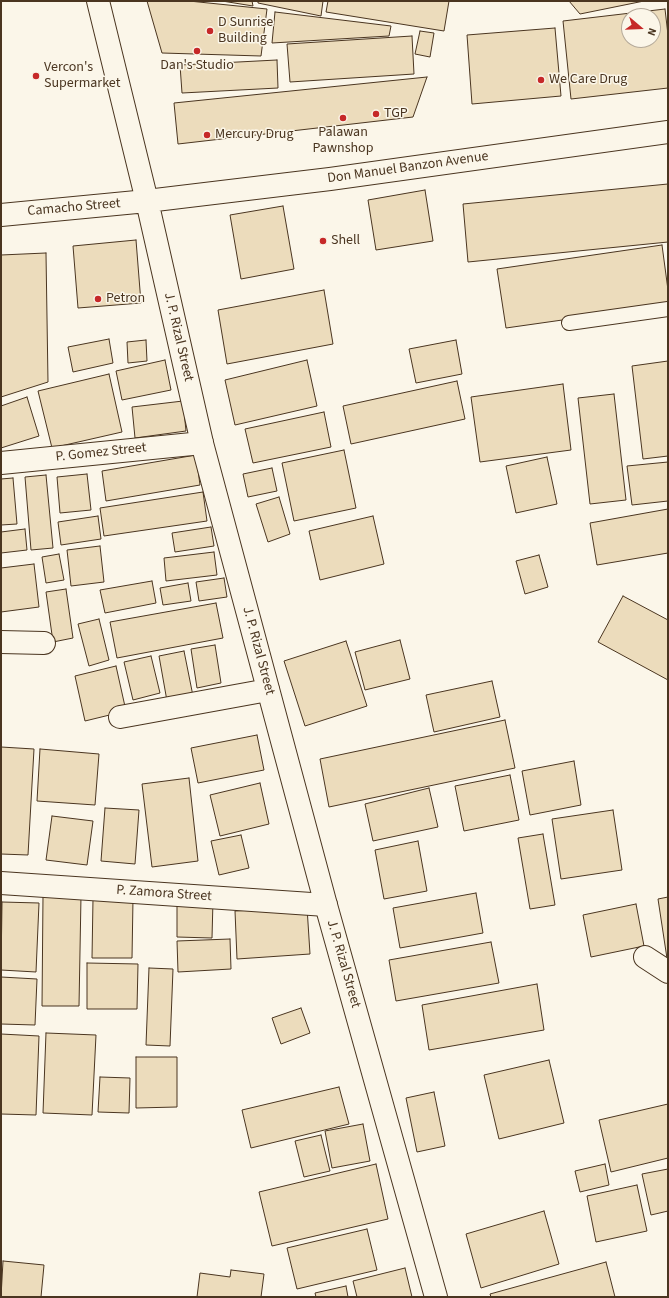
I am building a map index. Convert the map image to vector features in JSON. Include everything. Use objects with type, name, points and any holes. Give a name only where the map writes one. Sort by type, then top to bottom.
[{"type":"street","name":"J. P. Rizal Street","points":[[98,1],[147,201],[202,443],[326,905],[436,1297]]},
{"type":"street","name":"Don Manuel Banzon Avenue","points":[[147,201],[330,179],[668,132]]},
{"type":"street","name":"Camacho Street","points":[[1,215],[147,201]]},
{"type":"street","name":"P. Gomez Street","points":[[1,463],[202,443]]},
{"type":"street","points":[[1,642],[44,644]]},
{"type":"street","points":[[120,717],[268,690]]},
{"type":"street","name":"P. Zamora Street","points":[[1,883],[326,905]]},
{"type":"street","points":[[645,958],[668,972]]},
{"type":"lane","points":[[569,323],[668,309]]},
{"type":"building","name":"D Sunrise Building","points":[[147,1],[189,1],[267,9],[261,56],[162,53]]},
{"type":"building","points":[[222,1],[252,1],[253,6]]},
{"type":"building","points":[[258,1],[323,1],[321,16],[258,3]]},
{"type":"building","points":[[328,1],[449,1],[444,31],[326,12]]},
{"type":"building","points":[[569,1],[644,1],[580,14]]},
{"type":"building","points":[[661,9],[665,9],[668,35],[668,88],[571,99],[563,21],[621,14],[621,48],[661,48]]},
{"type":"building","points":[[275,12],[391,26],[389,36],[272,43]]},
{"type":"building","points":[[555,28],[561,96],[472,104],[467,35]]},
{"type":"building","points":[[420,31],[434,33],[430,57],[415,54]]},
{"type":"building","points":[[412,36],[414,74],[290,82],[287,44]]},
{"type":"building","points":[[277,60],[278,88],[182,93],[180,65]]},
{"type":"building","points":[[427,77],[413,117],[178,144],[174,103]]},
{"type":"building","points":[[668,184],[668,242],[468,262],[463,204]]},
{"type":"building","points":[[425,190],[433,241],[376,250],[368,200]]},
{"type":"building","points":[[283,206],[294,269],[241,279],[230,215]]},
{"type":"building","points":[[136,240],[141,303],[78,308],[73,246]]},
{"type":"building","points":[[662,245],[668,290],[668,305],[506,328],[497,269]]},
{"type":"building","points":[[46,253],[48,382],[1,397],[1,255]]},
{"type":"building","points":[[324,290],[333,344],[227,364],[218,310]]},
{"type":"building","points":[[109,339],[113,363],[73,372],[68,347]]},
{"type":"building","points":[[146,340],[147,361],[128,363],[127,342]]},
{"type":"building","points":[[456,340],[462,374],[416,383],[409,349]]},
{"type":"building","points":[[165,360],[171,390],[122,400],[116,371]]},
{"type":"building","points":[[307,360],[317,406],[235,425],[225,380]]},
{"type":"building","points":[[668,361],[668,456],[643,459],[632,366]]},
{"type":"building","points":[[109,374],[122,432],[52,448],[38,391]]},
{"type":"building","points":[[457,381],[465,419],[351,444],[343,406]]},
{"type":"building","points":[[563,384],[571,450],[480,462],[471,397]]},
{"type":"building","points":[[614,394],[626,500],[590,504],[578,398]]},
{"type":"building","points":[[27,397],[39,436],[1,448],[1,406]]},
{"type":"building","points":[[183,401],[186,431],[135,438],[132,407]]},
{"type":"building","points":[[324,412],[331,447],[253,463],[245,429]]},
{"type":"building","points":[[344,450],[356,508],[294,521],[282,463]]},
{"type":"building","points":[[196,455],[200,485],[106,501],[102,471]]},
{"type":"building","points":[[547,457],[557,504],[516,513],[506,466]]},
{"type":"building","points":[[668,462],[668,501],[632,505],[627,466]]},
{"type":"building","points":[[272,468],[277,491],[248,497],[243,474]]},
{"type":"building","points":[[87,474],[91,510],[60,513],[57,477]]},
{"type":"building","points":[[46,475],[53,548],[31,550],[25,477]]},
{"type":"building","points":[[13,478],[17,524],[1,525],[1,479]]},
{"type":"building","points":[[203,492],[207,521],[104,536],[100,508]]},
{"type":"building","points":[[279,497],[290,534],[268,542],[256,504]]},
{"type":"building","points":[[668,509],[668,553],[597,565],[590,523]]},
{"type":"building","points":[[98,516],[101,539],[61,545],[58,522]]},
{"type":"building","points":[[373,516],[384,564],[320,580],[309,531]]},
{"type":"building","points":[[211,527],[214,546],[175,552],[172,533]]},
{"type":"building","points":[[25,529],[27,550],[1,553],[1,532]]},
{"type":"building","points":[[100,546],[104,582],[71,586],[67,550]]},
{"type":"building","points":[[214,552],[217,575],[166,581],[164,558]]},
{"type":"building","points":[[59,554],[64,580],[46,583],[42,557]]},
{"type":"building","points":[[539,555],[548,587],[525,594],[516,561]]},
{"type":"building","points":[[34,564],[39,607],[1,612],[1,568]]},
{"type":"building","points":[[224,578],[227,597],[199,601],[196,582]]},
{"type":"building","points":[[152,581],[156,603],[105,613],[100,590]]},
{"type":"building","points":[[188,583],[191,601],[163,605],[160,588]]},
{"type":"building","points":[[66,589],[73,638],[53,642],[46,592]]},
{"type":"building","points":[[623,596],[668,620],[668,680],[598,642]]},
{"type":"building","points":[[216,603],[223,638],[117,658],[110,622]]},
{"type":"building","points":[[99,619],[109,660],[89,666],[78,624]]},
{"type":"building","points":[[400,640],[410,679],[365,690],[355,652]]},
{"type":"building","points":[[346,641],[367,706],[305,726],[284,661]]},
{"type":"building","points":[[215,645],[221,683],[197,688],[191,649]]},
{"type":"building","points":[[184,651],[193,696],[167,701],[159,656]]},
{"type":"building","points":[[151,656],[160,693],[133,700],[124,662]]},
{"type":"building","points":[[116,666],[126,711],[85,721],[75,676]]},
{"type":"building","points":[[492,681],[500,717],[434,732],[426,695]]},
{"type":"building","points":[[505,720],[515,768],[329,807],[320,759]]},
{"type":"building","points":[[257,735],[264,770],[198,783],[191,748]]},
{"type":"building","points":[[1,747],[34,749],[28,855],[1,854]]},
{"type":"building","points":[[40,749],[99,754],[95,805],[37,801]]},
{"type":"building","points":[[574,761],[581,805],[530,815],[522,771]]},
{"type":"building","points":[[510,775],[519,820],[464,831],[455,786]]},
{"type":"building","points":[[189,778],[198,861],[152,867],[142,784]]},
{"type":"building","points":[[260,783],[269,824],[220,836],[210,795]]},
{"type":"building","points":[[429,788],[438,827],[373,841],[365,804]]},
{"type":"building","points":[[105,808],[139,810],[135,864],[101,861]]},
{"type":"building","points":[[613,810],[622,870],[561,879],[552,819]]},
{"type":"building","points":[[52,816],[93,821],[87,865],[46,860]]},
{"type":"building","points":[[543,834],[555,905],[530,909],[518,838]]},
{"type":"building","points":[[241,835],[249,868],[219,875],[211,841]]},
{"type":"building","points":[[418,841],[427,891],[384,899],[375,850]]},
{"type":"building","points":[[476,893],[483,933],[400,948],[393,908]]},
{"type":"building","points":[[43,896],[81,896],[79,1006],[42,1006]]},
{"type":"building","points":[[668,897],[668,965],[658,899]]},
{"type":"building","points":[[93,899],[133,899],[132,958],[92,958]]},
{"type":"building","points":[[177,899],[213,900],[212,938],[177,937]]},
{"type":"building","points":[[2,902],[39,903],[36,972],[1,970]]},
{"type":"building","points":[[636,904],[644,946],[591,957],[583,915]]},
{"type":"building","points":[[307,907],[310,954],[237,959],[235,911]]},
{"type":"building","points":[[230,939],[231,969],[178,972],[177,941]]},
{"type":"building","points":[[491,942],[499,983],[396,1001],[389,960]]},
{"type":"building","points":[[87,963],[138,964],[137,1009],[87,1009]]},
{"type":"building","points":[[149,968],[173,969],[170,1046],[146,1045]]},
{"type":"building","points":[[1,977],[37,979],[35,1025],[1,1024]]},
{"type":"building","points":[[537,984],[544,1030],[429,1050],[422,1005]]},
{"type":"building","points":[[301,1008],[310,1033],[281,1044],[272,1018]]},
{"type":"building","points":[[46,1033],[96,1035],[92,1115],[43,1113]]},
{"type":"building","points":[[1,1034],[39,1036],[36,1115],[1,1114]]},
{"type":"building","points":[[136,1057],[177,1057],[177,1107],[136,1108]]},
{"type":"building","points":[[549,1060],[564,1123],[499,1139],[484,1075]]},
{"type":"building","points":[[100,1077],[130,1078],[129,1113],[98,1112]]},
{"type":"building","points":[[339,1087],[349,1124],[251,1148],[242,1110]]},
{"type":"building","points":[[434,1092],[445,1146],[417,1152],[406,1098]]},
{"type":"building","points":[[668,1104],[668,1158],[611,1172],[599,1120]]},
{"type":"building","points":[[363,1124],[370,1161],[332,1168],[325,1131]]},
{"type":"building","points":[[321,1135],[330,1171],[304,1177],[295,1141]]},
{"type":"building","points":[[376,1164],[388,1219],[272,1246],[259,1192]]},
{"type":"building","points":[[605,1164],[609,1185],[580,1192],[575,1171]]},
{"type":"building","points":[[668,1169],[668,1211],[651,1215],[642,1174]]},
{"type":"building","points":[[637,1185],[647,1231],[596,1242],[587,1196]]},
{"type":"building","points":[[544,1211],[559,1264],[481,1288],[466,1234]]},
{"type":"building","points":[[367,1229],[377,1270],[297,1289],[287,1248]]},
{"type":"building","points":[[3,1261],[44,1265],[41,1297],[1,1297]]},
{"type":"building","points":[[606,1262],[615,1297],[491,1297],[490,1294]]},
{"type":"building","points":[[405,1268],[412,1297],[357,1297],[353,1281]]},
{"type":"building","points":[[231,1270],[264,1274],[261,1297],[197,1297],[200,1273],[230,1277]]},
{"type":"building","points":[[346,1286],[348,1297],[316,1297],[315,1293]]},
{"type":"place","name":"D Sunrise Building","points":[[210,31]]},
{"type":"place","name":"Dan's Studio","points":[[197,51]]},
{"type":"place","name":"Vercon's Supermarket","points":[[36,76]]},
{"type":"place","name":"We Care Drug","points":[[541,80]]},
{"type":"place","name":"TGP","points":[[376,114]]},
{"type":"place","name":"Palawan Pawnshop","points":[[343,118]]},
{"type":"place","name":"Mercury Drug","points":[[207,135]]},
{"type":"place","name":"Shell","points":[[323,241]]},
{"type":"place","name":"Petron","points":[[98,299]]}]
